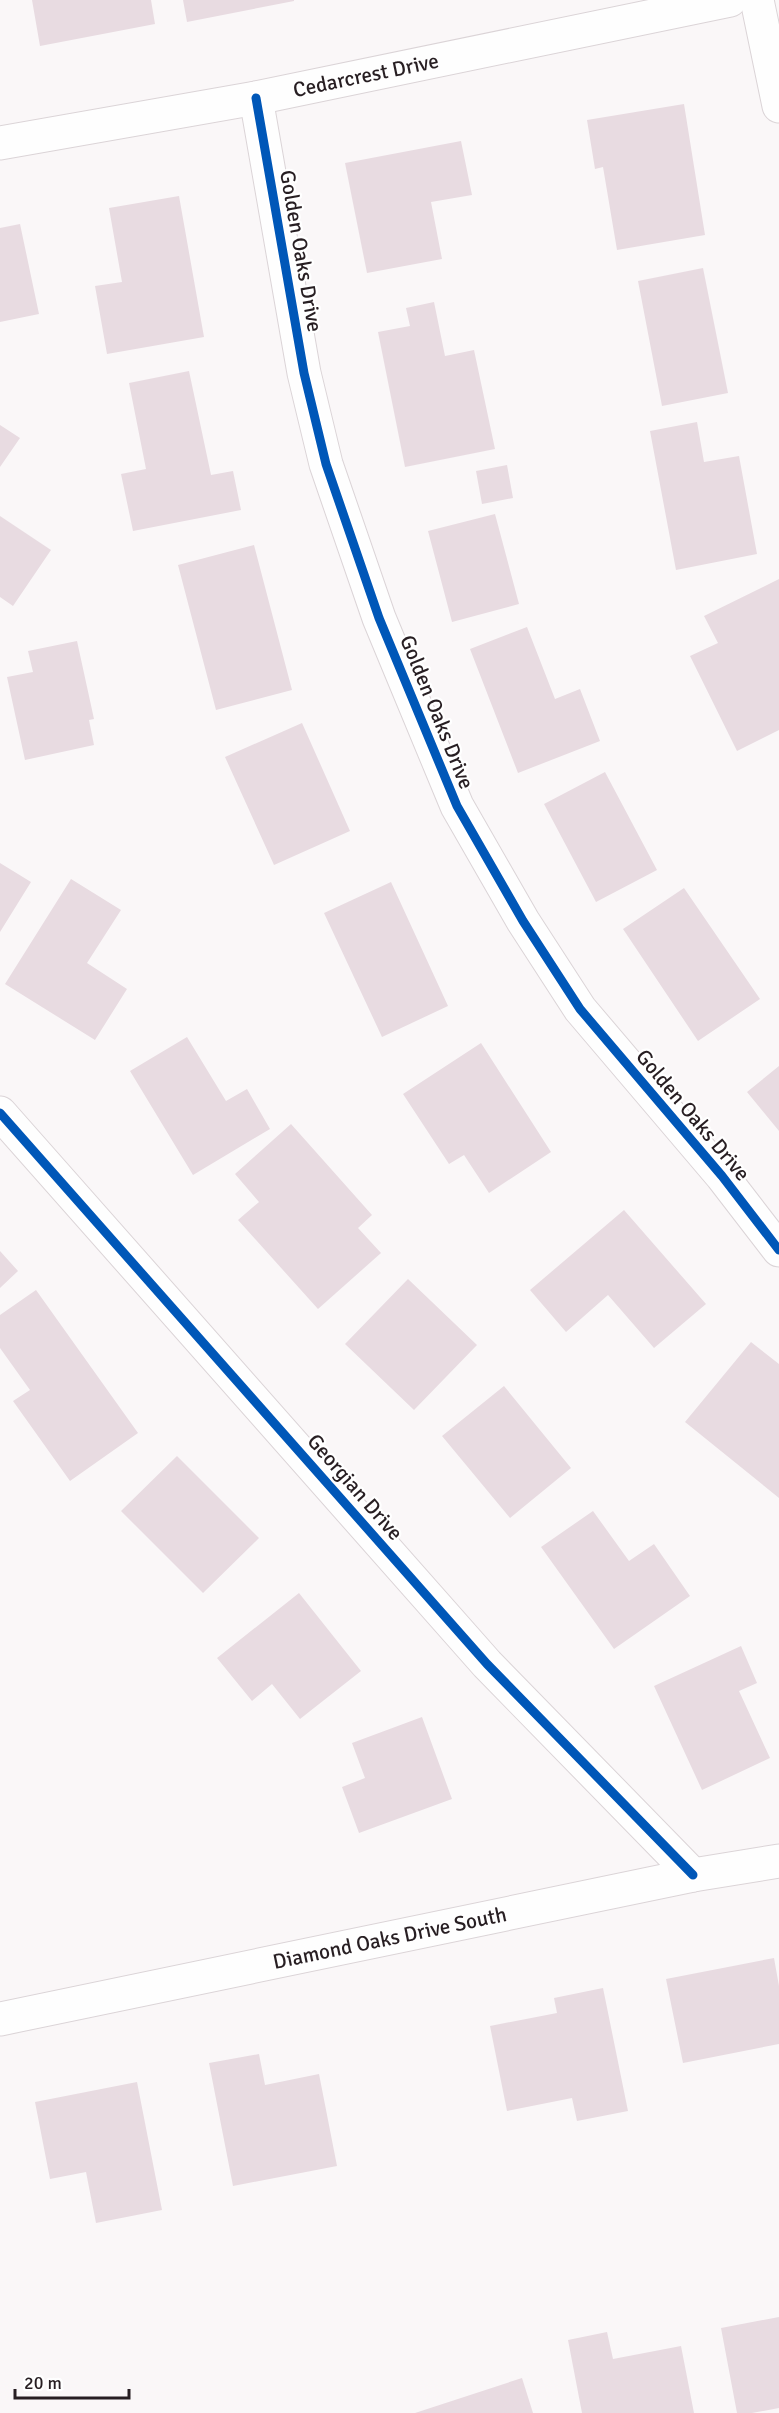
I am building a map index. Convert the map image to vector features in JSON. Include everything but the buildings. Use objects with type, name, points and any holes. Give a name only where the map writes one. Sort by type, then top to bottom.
[{"type":"street","name":"Cedarcrest Drive","points":[[0,143],[256,98],[730,0]]},
{"type":"street","points":[[757,0],[779,106]]},
{"type":"street","name":"Golden Oaks Drive","points":[[256,98],[304,373],[326,464],[380,618],[456,806],[523,921],[580,1009],[722,1176],[779,1250]]},
{"type":"street","name":"Georgian Drive","points":[[0,1113],[487,1664],[693,1875]]},
{"type":"street","name":"Diamond Oaks Drive South","points":[[0,2019],[693,1875],[779,1861]]},
{"type":"cycle path","points":[[256,98],[304,373],[326,464],[379,618],[457,806],[523,921],[580,1009],[722,1176],[779,1250]]},
{"type":"cycle path","points":[[0,1113],[487,1664],[693,1875]]}]
